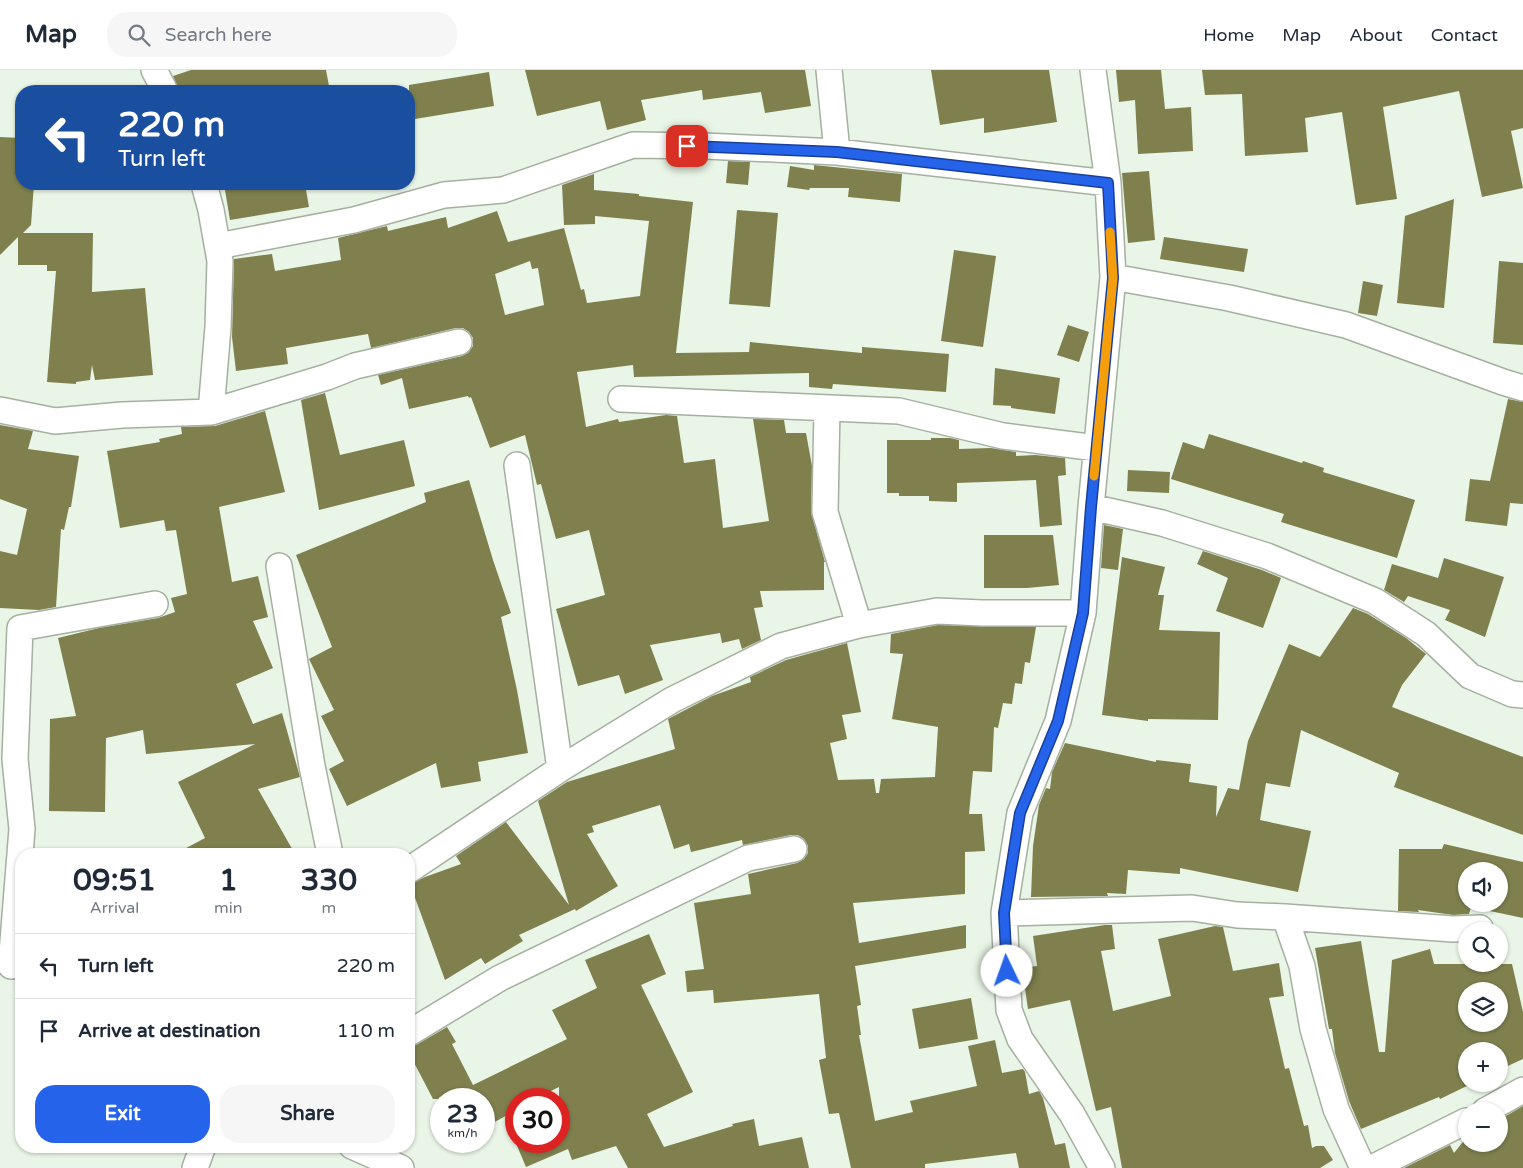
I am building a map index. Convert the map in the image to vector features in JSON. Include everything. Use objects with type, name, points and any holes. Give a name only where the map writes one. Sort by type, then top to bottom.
[{"type":"street","points":[[154,70],[162,85]]},
{"type":"street","points":[[828,70],[837,152]]},
{"type":"street","points":[[1093,70],[1108,183],[1113,278],[1096,448],[1083,613],[1058,721],[1020,813],[1004,913],[1009,1010],[1014,1025],[1020,1039],[1072,1114],[1102,1168]]},
{"type":"street","points":[[218,246],[354,220],[444,195],[503,190],[633,145],[837,152],[1108,183]]},
{"type":"street","points":[[205,190],[220,261],[218,327],[211,412]]},
{"type":"street","points":[[1113,278],[1229,298],[1346,325],[1523,388]]},
{"type":"street","points":[[0,410],[55,421],[211,412],[327,378],[355,366],[459,342]]},
{"type":"street","points":[[621,398],[899,411],[1003,436],[1096,448]]},
{"type":"street","points":[[827,408],[825,512],[860,625]]},
{"type":"street","points":[[518,465],[560,769]]},
{"type":"street","points":[[1091,507],[1162,523],[1266,556],[1375,601],[1426,634],[1470,676],[1512,694],[1523,695]]},
{"type":"street","points":[[279,566],[312,766],[329,848]]},
{"type":"street","points":[[20,848],[22,829],[15,759],[20,628],[155,604]]},
{"type":"street","points":[[415,866],[560,769],[672,700],[781,646],[860,625],[937,611],[1083,613]]},
{"type":"street","points":[[415,1030],[500,978],[748,858],[794,849]]},
{"type":"street","points":[[1004,913],[1192,908],[1237,915],[1458,929]]},
{"type":"street","points":[[11,966],[15,916]]},
{"type":"street","points":[[1284,917],[1302,966],[1313,1028],[1336,1109],[1363,1168]]},
{"type":"street","points":[[1501,1102],[1523,1090]]},
{"type":"street","points":[[1372,1168],[1458,1125]]},
{"type":"street","points":[[195,1168],[200,1153]]},
{"type":"street","points":[[368,1153],[401,1168]]},
{"type":"building","points":[[191,70],[326,70],[329,85],[177,85],[173,76]]},
{"type":"building","points":[[525,70],[805,70],[811,106],[765,113],[761,92],[703,100],[702,90],[641,100],[646,120],[607,130],[600,101],[537,116]]},
{"type":"building","points":[[931,70],[1049,70],[1057,122],[984,133],[984,118],[940,125]]},
{"type":"building","points":[[1116,70],[1161,70],[1165,109],[1191,107],[1193,151],[1138,154],[1135,100],[1119,102]]},
{"type":"building","points":[[1202,70],[1523,70],[1523,128],[1511,131],[1523,188],[1482,197],[1459,91],[1383,107],[1397,199],[1356,205],[1342,112],[1305,118],[1308,152],[1245,156],[1242,94],[1205,95]]},
{"type":"building","points":[[489,72],[494,106],[415,119],[415,85],[409,85]]},
{"type":"building","points":[[0,137],[15,138],[15,190],[34,190],[31,225],[23,233],[93,233],[92,292],[145,288],[153,375],[95,380],[92,365],[90,380],[76,382],[76,384],[47,382],[56,271],[47,271],[47,265],[18,265],[18,237],[0,255]]},
{"type":"building","points":[[728,161],[750,162],[748,185],[726,183]]},
{"type":"building","points":[[814,165],[902,174],[900,202],[848,197],[849,188],[810,188],[809,190],[787,187],[790,166],[814,170]]},
{"type":"building","points":[[1149,171],[1155,240],[1128,243],[1122,173]]},
{"type":"building","points":[[594,174],[594,190],[693,202],[676,353],[749,352],[750,342],[862,353],[862,347],[949,354],[946,392],[833,384],[832,389],[809,387],[809,373],[634,377],[633,365],[577,372],[586,427],[618,419],[619,422],[666,415],[677,416],[684,463],[715,459],[723,528],[769,521],[753,419],[784,420],[786,433],[806,433],[812,466],[811,512],[825,562],[824,590],[760,591],[763,607],[754,608],[761,640],[742,649],[739,639],[722,643],[720,633],[650,645],[663,680],[625,694],[619,675],[578,686],[556,609],[605,595],[589,530],[556,539],[541,484],[537,485],[525,435],[490,448],[471,397],[469,398],[468,396],[409,409],[402,378],[381,385],[378,375],[468,353],[473,346],[473,338],[469,332],[463,328],[456,328],[371,348],[368,334],[286,348],[288,364],[236,371],[232,337],[234,259],[272,254],[275,271],[341,260],[338,238],[387,226],[388,231],[446,217],[448,228],[497,211],[508,242],[564,228],[581,290],[584,289],[587,303],[640,296],[649,221],[595,216],[595,224],[564,225],[562,185]],"holes":[[[530,261],[532,269],[538,268],[544,305],[505,315],[495,274]]]},
{"type":"building","points":[[225,190],[306,190],[309,207],[230,220]]},
{"type":"building","points":[[1454,199],[1444,308],[1397,303],[1405,216]]},
{"type":"building","points":[[737,210],[778,213],[770,307],[729,304]]},
{"type":"building","points":[[1164,237],[1248,249],[1244,272],[1160,259]]},
{"type":"building","points":[[954,250],[996,256],[983,347],[941,341]]},
{"type":"building","points":[[1499,261],[1523,263],[1523,345],[1493,343]]},
{"type":"building","points":[[1363,281],[1383,285],[1377,316],[1358,313]]},
{"type":"building","points":[[1068,325],[1089,332],[1079,362],[1057,355]]},
{"type":"building","points":[[995,368],[1060,378],[1055,414],[1011,408],[1011,406],[993,405]]},
{"type":"building","points":[[325,393],[340,455],[404,440],[415,486],[319,510],[301,400]]},
{"type":"building","points":[[1508,399],[1523,402],[1523,504],[1510,503],[1507,526],[1465,521],[1470,479],[1490,481]]},
{"type":"building","points":[[265,411],[285,492],[219,507],[232,582],[258,576],[268,617],[253,621],[273,668],[236,684],[253,724],[282,713],[300,777],[258,789],[292,848],[186,848],[205,838],[178,782],[255,744],[146,754],[143,730],[106,738],[105,812],[49,811],[50,719],[76,716],[58,638],[99,628],[158,618],[175,612],[171,598],[187,594],[176,530],[166,531],[164,520],[120,528],[107,451],[160,442],[159,439],[182,434],[181,427],[215,426]]},
{"type":"building","points":[[0,425],[33,431],[28,449],[79,456],[71,507],[69,507],[64,530],[61,529],[56,607],[39,610],[0,608],[0,551],[17,555],[27,509],[0,499]]},
{"type":"building","points":[[1209,434],[1302,463],[1303,461],[1324,468],[1323,472],[1415,500],[1397,558],[1281,522],[1284,514],[1171,479],[1183,442],[1204,449]]},
{"type":"building","points":[[931,438],[959,440],[959,449],[991,448],[1016,452],[1016,456],[1035,455],[1065,458],[1066,475],[1058,476],[1062,525],[1040,527],[1036,480],[957,483],[957,502],[929,501],[929,496],[899,496],[899,493],[887,493],[887,440],[931,440]]},
{"type":"building","points":[[1128,470],[1170,472],[1169,493],[1127,491]]},
{"type":"building","points":[[469,480],[511,613],[501,617],[528,753],[478,762],[481,781],[441,788],[436,763],[347,806],[329,769],[344,761],[321,716],[334,710],[309,659],[332,647],[296,555],[426,502],[424,493]]},
{"type":"building","points":[[1104,525],[1123,529],[1118,570],[1101,568]]},
{"type":"building","points":[[984,535],[1053,535],[1059,585],[1027,588],[984,588]]},
{"type":"building","points":[[1203,551],[1281,578],[1263,628],[1216,611],[1228,578],[1197,564]]},
{"type":"building","points":[[1122,557],[1165,567],[1158,595],[1164,595],[1159,630],[1220,632],[1218,720],[1148,719],[1148,721],[1102,715]]},
{"type":"building","points":[[1444,558],[1504,577],[1485,637],[1445,620],[1450,610],[1408,596],[1404,602],[1384,590],[1392,564],[1438,578]]},
{"type":"building","points":[[1353,608],[1368,614],[1406,638],[1426,654],[1402,685],[1392,707],[1523,757],[1523,835],[1394,787],[1399,773],[1301,730],[1290,787],[1266,783],[1260,820],[1311,831],[1298,892],[1180,868],[1180,874],[1128,870],[1126,894],[1107,893],[1108,896],[1031,897],[1033,846],[1039,805],[1046,788],[1050,789],[1052,772],[1065,743],[1156,762],[1156,760],[1191,764],[1189,782],[1217,786],[1216,817],[1228,788],[1239,790],[1248,741],[1289,644],[1320,657]]},
{"type":"building","points":[[938,625],[1036,627],[1030,663],[1025,662],[1022,684],[1015,683],[1012,704],[1003,703],[998,728],[994,727],[992,772],[973,771],[969,814],[982,814],[985,851],[965,852],[965,894],[853,903],[859,943],[966,925],[966,948],[855,966],[861,1005],[857,1006],[861,1035],[859,1035],[875,1121],[913,1112],[910,1101],[977,1086],[968,1046],[995,1040],[1002,1073],[1023,1069],[1029,1094],[1039,1091],[1043,1098],[1055,1145],[1065,1143],[1070,1168],[1019,1168],[1016,1153],[925,1164],[925,1168],[851,1168],[839,1113],[829,1114],[819,1060],[826,1058],[819,994],[714,1003],[713,990],[687,992],[685,971],[704,969],[694,903],[751,894],[748,874],[797,863],[804,859],[808,853],[808,846],[804,839],[798,835],[743,845],[742,840],[691,852],[689,844],[674,849],[660,805],[592,826],[594,832],[587,834],[618,886],[576,911],[575,909],[519,935],[523,941],[485,964],[481,958],[445,980],[415,898],[415,882],[461,864],[456,856],[506,822],[569,905],[538,801],[567,782],[675,749],[668,719],[712,696],[751,682],[750,677],[786,660],[847,643],[861,712],[842,715],[847,739],[830,743],[838,780],[874,779],[876,793],[879,793],[881,779],[935,777],[938,727],[892,719],[903,654],[890,653],[891,634]]},
{"type":"building","points":[[1444,844],[1523,862],[1523,918],[1495,912],[1508,912],[1508,862],[1458,862],[1458,912],[1470,912],[1469,914],[1453,915],[1418,910],[1419,912],[1398,911],[1399,849],[1442,849]]},
{"type":"building","points":[[1112,925],[1115,949],[1101,951],[1113,1011],[1171,996],[1158,939],[1215,926],[1223,927],[1233,971],[1279,963],[1284,996],[1269,998],[1285,1069],[1289,1068],[1304,1126],[1308,1125],[1312,1148],[1324,1146],[1333,1160],[1320,1168],[1122,1168],[1111,1107],[1096,1111],[1070,1000],[1028,1009],[1022,968],[1037,966],[1033,936]]},
{"type":"building","points":[[649,934],[666,974],[641,985],[693,1092],[647,1114],[664,1147],[733,1126],[732,1124],[754,1119],[759,1146],[802,1137],[809,1168],[628,1168],[616,1146],[572,1160],[569,1153],[570,1088],[505,1088],[505,1116],[495,1122],[495,1088],[430,1088],[430,1093],[415,1064],[415,1045],[447,1027],[456,1042],[452,1044],[473,1085],[567,1039],[552,1010],[597,988],[585,960]]},
{"type":"building","points":[[1361,941],[1379,1052],[1385,1052],[1392,960],[1430,949],[1434,964],[1458,964],[1458,972],[1508,972],[1508,964],[1512,964],[1523,1012],[1523,1059],[1508,1066],[1508,1042],[1458,1042],[1458,1090],[1361,1129],[1349,1101],[1335,1053],[1332,1029],[1329,1029],[1315,948]]},
{"type":"building","points":[[971,998],[978,1039],[919,1049],[912,1009]]},
{"type":"building","points":[[1523,1106],[1523,1168],[1404,1168],[1450,1145],[1454,1153],[1458,1148],[1458,1152],[1508,1152],[1508,1115]]},
{"type":"building","points":[[520,1153],[559,1153],[526,1167]]},
{"type":"slow traffic","points":[[1094,476],[1113,278],[1110,232]]},
{"type":"route","points":[[687,146],[837,152],[1108,183],[1113,278],[1083,613],[1058,721],[1020,813],[1004,913],[1007,971]]}]
